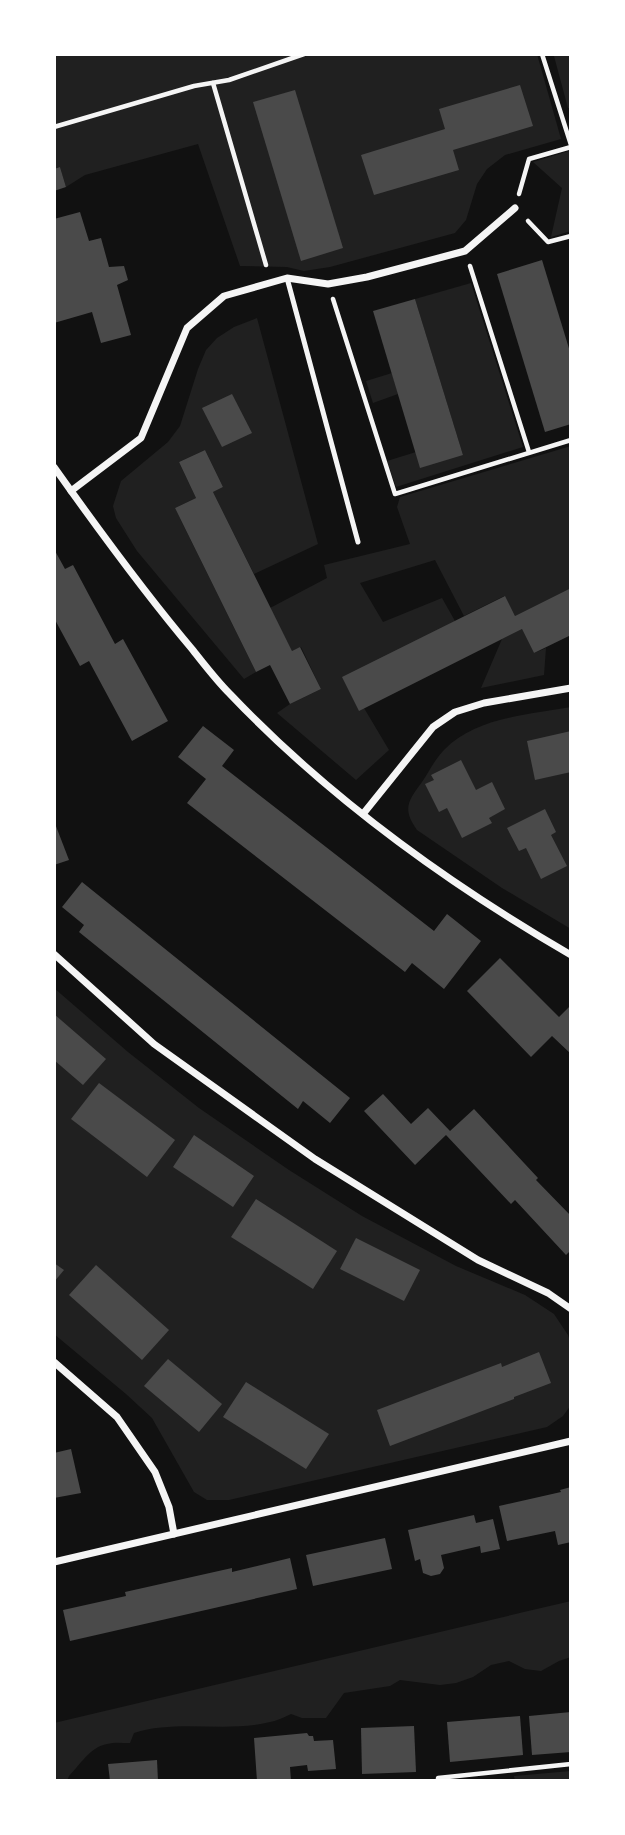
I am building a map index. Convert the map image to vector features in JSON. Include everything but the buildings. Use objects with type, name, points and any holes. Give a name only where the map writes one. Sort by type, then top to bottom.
[{"type":"street","points":[[71,491],[141,438],[187,328],[224,296],[287,278],[328,284],[367,277],[465,251],[515,208]]},
{"type":"street","points":[[54,467],[158,609],[228,692],[308,769],[427,863],[571,956]]},
{"type":"street","points":[[363,814],[432,727],[455,712],[484,703],[571,688]]},
{"type":"street","points":[[54,954],[154,1044],[315,1159],[478,1260],[548,1293],[571,1309]]},
{"type":"street","points":[[54,1362],[117,1417],[155,1472],[169,1507],[174,1534]]},
{"type":"street","points":[[54,1562],[571,1441]]},
{"type":"lane","points":[[287,278],[358,542]]},
{"type":"path","points":[[54,127],[194,86],[229,80],[304,54]]},
{"type":"path","points":[[542,54],[571,146],[529,159],[515,208],[548,243],[571,236]]},
{"type":"path","points":[[213,83],[272,283]]},
{"type":"path","points":[[465,251],[529,452]]},
{"type":"path","points":[[328,284],[395,494],[571,440]]},
{"type":"path","points":[[438,1781],[571,1764]]},
{"type":"shaded area","points":[[54,54],[537,54],[561,139],[505,155],[487,169],[477,184],[466,220],[455,233],[330,267],[304,271],[287,267],[240,266],[198,144],[85,175],[66,187],[60,167],[54,169]]},
{"type":"shaded area","points":[[571,54],[571,108],[568,108],[554,56]]},
{"type":"shaded area","points":[[569,151],[571,231],[551,237],[562,188],[533,162]]},
{"type":"shaded area","points":[[471,283],[523,447],[396,487],[387,461],[416,452],[463,455],[415,299]]},
{"type":"shaded area","points":[[257,318],[318,544],[254,574],[213,492],[223,487],[205,450],[179,462],[196,498],[175,508],[256,672],[244,679],[137,551],[116,518],[113,506],[121,481],[168,442],[180,426],[206,350],[217,338],[234,327]]},
{"type":"shaded area","points":[[392,373],[398,394],[373,403],[366,381]]},
{"type":"shaded area","points":[[571,446],[571,588],[515,616],[504,596],[464,616],[435,560],[360,583],[383,622],[442,598],[455,621],[364,708],[389,750],[356,780],[277,713],[321,689],[301,647],[292,651],[270,608],[327,578],[324,565],[410,544],[397,507],[400,497]]},
{"type":"shaded area","points":[[522,629],[534,653],[546,648],[544,675],[481,688],[502,639]]},
{"type":"shaded area","points":[[571,707],[571,929],[502,888],[417,830],[408,811],[413,795],[435,761],[444,750],[471,730],[520,715]]},
{"type":"shaded area","points":[[54,988],[128,1052],[199,1108],[289,1170],[362,1216],[456,1266],[525,1295],[554,1314],[568,1335],[571,1345],[571,1405],[563,1416],[547,1427],[229,1500],[207,1500],[194,1492],[152,1418],[54,1334]]},
{"type":"shaded area","points":[[571,1601],[571,1657],[541,1671],[525,1669],[509,1661],[491,1665],[473,1677],[456,1683],[440,1685],[400,1680],[390,1686],[344,1693],[326,1718],[302,1718],[291,1714],[275,1721],[253,1725],[150,1729],[134,1733],[130,1743],[110,1743],[95,1749],[67,1781],[54,1781],[54,1723]]},
{"type":"shaded area","points":[[571,1771],[571,1781],[515,1781],[514,1776]]}]
